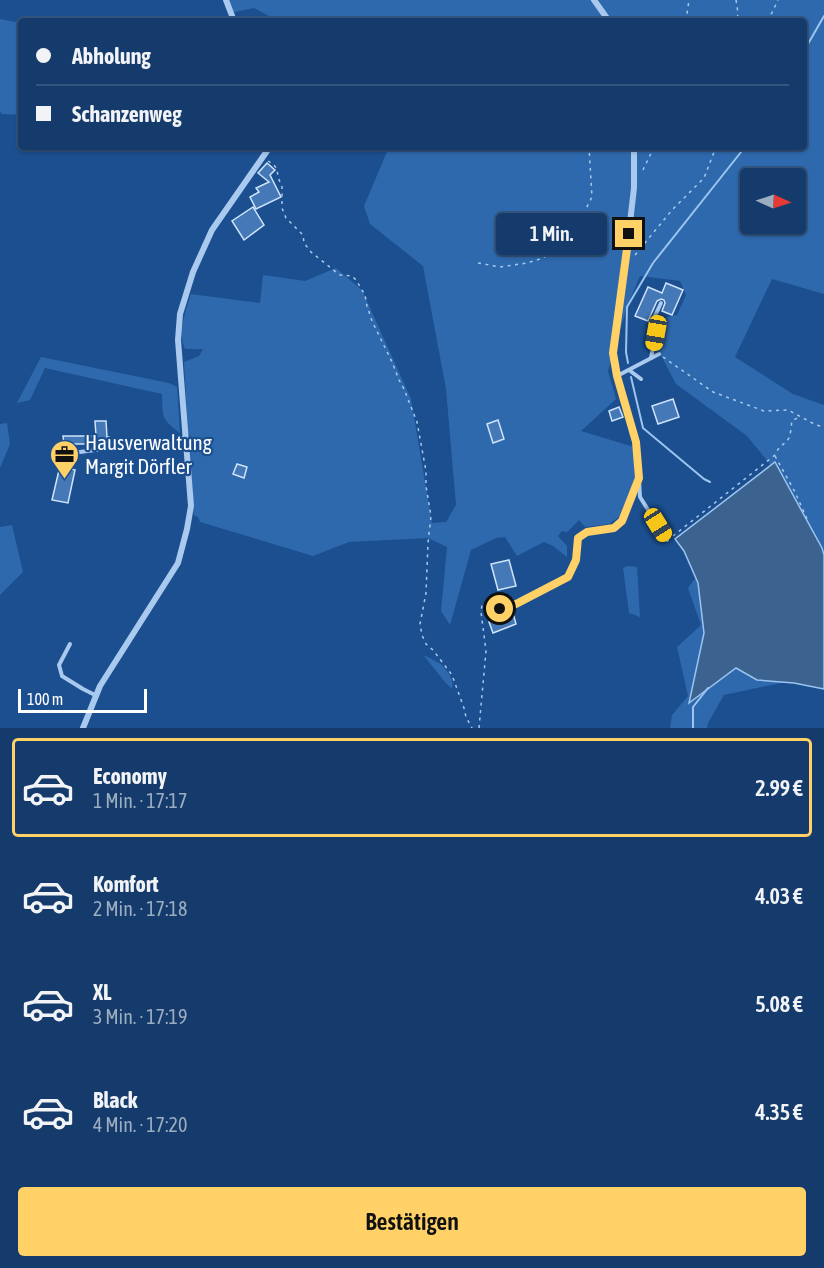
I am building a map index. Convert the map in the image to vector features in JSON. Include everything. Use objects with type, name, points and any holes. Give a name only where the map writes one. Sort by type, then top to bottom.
[{"type":"street","points":[[226,0],[233,18]]},
{"type":"street","points":[[594,0],[607,18]]},
{"type":"street","points":[[82,728],[95,695],[178,563],[191,506],[178,340],[180,314],[193,272],[212,230],[267,150]]},
{"type":"street","points":[[617,376],[613,353],[635,171],[634,150]]},
{"type":"lane","points":[[651,358],[656,333],[654,318],[662,303]]},
{"type":"lane","points":[[659,354],[617,376],[636,442],[640,497],[667,540]]},
{"type":"lane","points":[[629,370],[641,378]]},
{"type":"lane","points":[[65,454],[185,438]]},
{"type":"lane","points":[[500,609],[516,604],[568,577],[576,560],[578,538],[587,532],[614,528],[622,521],[639,478]]},
{"type":"lane","points":[[70,644],[59,665],[62,676],[95,695]]},
{"type":"path","points":[[686,18],[689,0]]},
{"type":"path","points":[[736,0],[737,18]]},
{"type":"path","points":[[769,18],[778,0]]},
{"type":"path","points":[[478,263],[500,267],[527,263],[543,258],[564,242],[575,230],[592,197],[589,150]]},
{"type":"path","points":[[635,171],[643,170],[653,150]]},
{"type":"path","points":[[625,267],[672,210],[704,178],[715,150]]},
{"type":"path","points":[[263,157],[277,170],[282,187],[284,214],[303,236],[304,243],[327,266],[340,274],[352,276],[356,280],[365,296],[372,321],[417,422],[431,516],[426,593],[420,624],[426,644],[452,675],[472,728]]},
{"type":"path","points":[[659,354],[712,392],[764,411],[788,410],[824,427]]},
{"type":"path","points":[[667,540],[775,455],[779,447],[789,438],[792,421],[799,417]]},
{"type":"path","points":[[775,455],[807,519]]},
{"type":"path","points":[[478,728],[486,651],[482,605],[495,601],[500,609]]},
{"type":"shaded area","points":[[223,0],[824,0],[824,294],[772,279],[735,357],[793,394],[824,405],[824,560],[783,480],[747,436],[676,384],[657,348],[659,319],[677,315],[686,295],[680,281],[640,276],[627,307],[608,371],[616,399],[581,431],[634,447],[635,484],[632,486],[619,517],[609,524],[585,527],[579,520],[567,532],[562,531],[558,536],[567,546],[567,557],[544,542],[517,556],[505,537],[496,538],[471,550],[450,625],[441,611],[447,547],[428,538],[349,542],[313,556],[200,522],[194,515],[191,437],[188,433],[184,362],[199,356],[203,349],[185,349],[182,336],[183,322],[191,294],[260,303],[263,275],[305,281],[336,268],[362,290],[411,399],[432,523],[446,522],[456,505],[446,389],[423,266],[370,224],[364,206],[388,150],[807,150],[807,18],[272,18],[254,8],[230,13]]},
{"type":"shaded area","points":[[0,19],[18,22],[18,115],[0,112]]},
{"type":"shaded area","points":[[41,357],[169,383],[177,387],[180,433],[169,424],[164,416],[162,394],[45,368],[30,400],[17,403]]},
{"type":"shaded area","points":[[7,423],[10,444],[0,468],[0,424]]},
{"type":"shaded area","points":[[775,462],[824,555],[824,689],[794,683],[757,680],[736,668],[689,703],[704,633],[698,583],[684,551],[675,539]]},
{"type":"shaded area","points":[[12,525],[23,572],[0,595],[0,527]]},
{"type":"shaded area","points":[[637,567],[640,617],[629,613],[623,568]]},
{"type":"shaded area","points":[[698,574],[795,680],[724,695],[707,728],[670,728],[672,715],[688,696],[677,647],[701,625],[688,588]]},
{"type":"shaded area","points":[[424,656],[441,664],[451,679],[452,689],[445,682]]},
{"type":"building","points":[[267,163],[275,170],[270,175],[281,197],[256,209],[250,197],[259,192],[256,188],[269,182],[258,173]]},
{"type":"building","points":[[253,207],[264,225],[244,240],[232,221]]},
{"type":"building","points":[[666,283],[683,290],[672,315],[662,311],[665,303],[661,299],[657,301],[648,321],[635,316],[648,287],[662,293]]},
{"type":"building","points":[[673,399],[679,417],[658,424],[652,406]]},
{"type":"building","points":[[619,407],[623,417],[612,421],[609,411]]},
{"type":"building","points":[[498,420],[504,439],[493,443],[487,424]]},
{"type":"building","points":[[95,421],[106,421],[109,442],[64,444],[63,436],[96,436]]},
{"type":"building","points":[[237,464],[247,467],[244,478],[233,474]]},
{"type":"building","points":[[60,466],[75,470],[68,503],[52,500]]},
{"type":"building","points":[[509,560],[516,586],[498,590],[491,564]]},
{"type":"building","points":[[513,613],[516,624],[493,633],[489,622]]},
{"type":"waterway","points":[[807,46],[824,16]]},
{"type":"waterway","points":[[628,363],[626,352],[627,307],[653,263],[743,150]]},
{"type":"waterway","points":[[631,377],[643,428],[710,482]]},
{"type":"waterway","points":[[693,728],[693,707],[708,688]]},
{"type":"place","name":"Hausverwaltung Margit Dörfler","points":[[64,480]]},
{"type":"route","points":[[500,609],[516,604],[568,577],[576,560],[578,538],[587,532],[614,528],[622,521],[639,478],[636,442],[617,376],[613,353],[629,234]]}]
